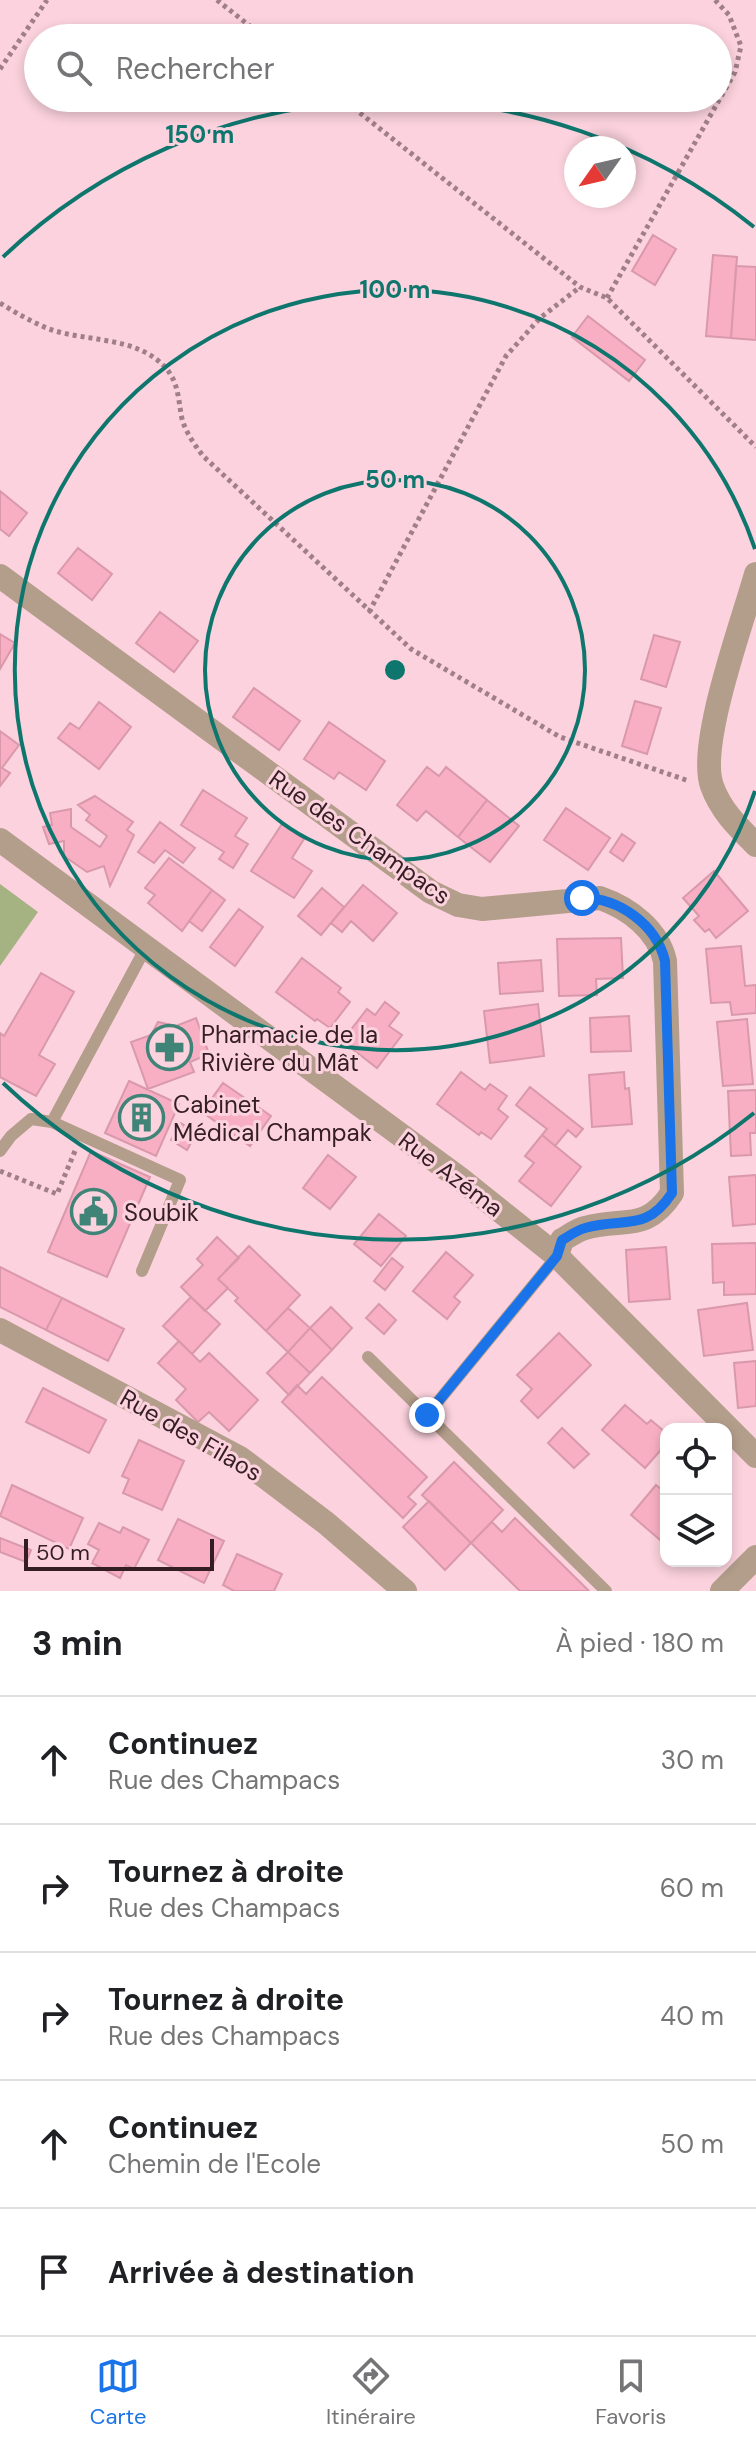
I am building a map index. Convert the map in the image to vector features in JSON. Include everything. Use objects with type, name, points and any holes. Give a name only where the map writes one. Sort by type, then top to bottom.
[{"type":"street","points":[[756,574],[712,729],[708,759],[711,783],[722,809],[756,845]]},
{"type":"street","name":"Rue des Champacs","points":[[0,576],[431,892],[458,905],[482,909],[600,898],[616,903],[653,932],[665,961],[672,1193],[661,1209],[639,1221],[585,1228],[562,1240],[557,1256]]},
{"type":"street","name":"Rue Azéma","points":[[0,840],[459,1178],[557,1256],[756,1456]]},
{"type":"street","name":"Rue des Filaos","points":[[0,1330],[240,1458],[326,1523],[405,1591]]},
{"type":"street","points":[[722,1591],[756,1557]]},
{"type":"lane","points":[[52,1122],[146,947]]},
{"type":"lane","points":[[0,1151],[11,1136],[31,1119],[52,1122],[180,1180],[142,1271]]},
{"type":"lane","points":[[427,1415],[557,1256]]},
{"type":"lane","points":[[368,1357],[606,1591]]},
{"type":"path","points":[[31,24],[47,0]]},
{"type":"path","points":[[217,0],[247,24]]},
{"type":"path","points":[[715,0],[729,15],[741,46],[732,77]]},
{"type":"path","points":[[0,69],[24,34]]},
{"type":"path","points":[[359,112],[580,287],[607,298],[756,447]]},
{"type":"path","points":[[607,298],[712,112]]},
{"type":"path","points":[[369,612],[506,356],[540,318],[580,287]]},
{"type":"path","points":[[0,303],[51,330],[133,347],[165,367],[176,383],[183,420],[203,456],[411,649],[560,737],[683,781],[711,783]]},
{"type":"path","points":[[0,1171],[57,1194],[82,1136]]},
{"type":"green space","points":[[0,884],[38,912],[0,966]]},
{"type":"building","points":[[653,235],[676,249],[655,285],[632,271]]},
{"type":"building","points":[[713,255],[737,257],[731,338],[706,336]]},
{"type":"building","points":[[736,266],[756,267],[756,340],[731,338]]},
{"type":"building","points":[[588,316],[645,360],[629,381],[572,337]]},
{"type":"building","points":[[0,491],[27,513],[9,536],[0,529]]},
{"type":"building","points":[[78,548],[112,574],[92,600],[58,573]]},
{"type":"building","points":[[160,612],[198,641],[174,672],[136,643]]},
{"type":"building","points":[[0,634],[15,643],[0,669]]},
{"type":"building","points":[[654,635],[680,642],[666,687],[641,679]]},
{"type":"building","points":[[254,688],[300,721],[279,750],[233,717]]},
{"type":"building","points":[[635,701],[661,708],[647,754],[622,746]]},
{"type":"building","points":[[99,702],[131,727],[99,769],[58,738],[70,723],[79,729]]},
{"type":"building","points":[[329,722],[385,761],[366,790],[339,772],[334,779],[304,759]]},
{"type":"building","points":[[0,731],[19,745],[2,768],[10,773],[0,786]]},
{"type":"building","points":[[427,767],[439,776],[446,767],[487,800],[458,837],[426,811],[417,821],[397,805]]},
{"type":"building","points":[[203,790],[247,818],[235,836],[248,844],[233,868],[219,859],[224,852],[181,825]]},
{"type":"building","points":[[95,796],[133,822],[127,830],[134,835],[110,886],[104,866],[87,872],[64,856],[64,841],[49,844],[43,827],[52,825],[50,813],[71,809],[71,827],[100,847],[107,836],[86,820],[90,815],[78,805]]},
{"type":"building","points":[[487,800],[519,826],[490,862],[458,837]]},
{"type":"building","points":[[566,808],[610,838],[588,870],[544,840]]},
{"type":"building","points":[[160,822],[195,848],[183,863],[165,850],[154,863],[138,852]]},
{"type":"building","points":[[282,824],[304,839],[292,858],[312,871],[294,898],[251,871]]},
{"type":"building","points":[[622,834],[635,843],[623,861],[610,852]]},
{"type":"building","points":[[169,858],[212,890],[182,931],[148,903],[155,895],[145,888]]},
{"type":"building","points":[[714,871],[748,911],[716,938],[709,929],[705,932],[694,920],[699,916],[683,898]]},
{"type":"building","points":[[363,885],[397,913],[373,941],[351,921],[342,932],[331,923]]},
{"type":"building","points":[[322,888],[344,907],[321,935],[298,916]]},
{"type":"building","points":[[212,890],[225,900],[202,931],[189,921]]},
{"type":"building","points":[[239,909],[263,927],[235,966],[210,947]]},
{"type":"building","points":[[621,938],[623,978],[596,979],[597,995],[559,996],[557,939]]},
{"type":"building","points":[[741,946],[745,986],[756,985],[756,1013],[732,1015],[730,1002],[711,1003],[706,949]]},
{"type":"building","points":[[302,958],[341,988],[338,992],[350,1002],[330,1028],[317,1019],[315,1021],[276,992]]},
{"type":"building","points":[[541,960],[543,991],[500,994],[498,963]]},
{"type":"building","points":[[41,973],[74,992],[39,1055],[55,1064],[36,1096],[0,1077],[0,1033],[4,1036]]},
{"type":"building","points":[[385,1002],[399,1013],[389,1026],[402,1035],[377,1068],[342,1041],[367,1009],[375,1015]]},
{"type":"building","points":[[538,1004],[544,1056],[490,1063],[484,1011]]},
{"type":"building","points":[[629,1016],[631,1051],[591,1052],[590,1018]]},
{"type":"building","name":"Pharmacie de la Rivière du Mât","points":[[196,1018],[209,1054],[190,1062],[194,1072],[148,1089],[131,1042],[151,1035],[158,1022],[176,1026]]},
{"type":"building","points":[[747,1019],[753,1084],[723,1086],[717,1022]]},
{"type":"building","points":[[461,1072],[485,1090],[490,1084],[507,1096],[498,1109],[508,1117],[491,1139],[481,1132],[479,1135],[437,1104]]},
{"type":"building","points":[[624,1072],[625,1089],[629,1088],[632,1124],[592,1127],[589,1075]]},
{"type":"building","name":"Cabinet Médical Champak","points":[[129,1081],[179,1104],[156,1156],[105,1133]]},
{"type":"building","points":[[223,1083],[271,1116],[250,1146],[202,1112]]},
{"type":"building","points":[[530,1087],[583,1129],[576,1137],[568,1130],[555,1146],[542,1135],[547,1129],[516,1105]]},
{"type":"building","points":[[756,1090],[756,1133],[750,1133],[751,1155],[731,1156],[728,1091]]},
{"type":"building","points":[[180,1123],[197,1132],[187,1150],[171,1140]]},
{"type":"building","points":[[542,1135],[581,1167],[551,1206],[519,1181],[534,1163],[525,1156]]},
{"type":"building","points":[[91,1151],[150,1177],[107,1277],[48,1252]]},
{"type":"building","points":[[328,1155],[356,1177],[330,1209],[303,1188]]},
{"type":"building","points":[[756,1175],[756,1224],[733,1226],[729,1177]]},
{"type":"building","points":[[379,1214],[406,1236],[381,1266],[354,1244]]},
{"type":"building","points":[[217,1237],[239,1258],[218,1279],[228,1288],[205,1311],[181,1287],[203,1265],[197,1259]]},
{"type":"building","points":[[756,1243],[756,1294],[724,1295],[724,1282],[713,1283],[712,1244]]},
{"type":"building","points":[[249,1246],[300,1295],[266,1331],[235,1301],[238,1298],[218,1279]]},
{"type":"building","points":[[666,1247],[670,1299],[629,1302],[626,1250]]},
{"type":"building","points":[[446,1252],[473,1275],[454,1297],[460,1302],[447,1319],[413,1291]]},
{"type":"building","points":[[392,1258],[403,1267],[385,1290],[374,1281]]},
{"type":"building","points":[[0,1267],[62,1298],[46,1330],[0,1307]]},
{"type":"building","points":[[191,1297],[220,1324],[192,1354],[163,1326]]},
{"type":"building","points":[[62,1298],[124,1329],[108,1361],[46,1330]]},
{"type":"building","points":[[747,1303],[753,1350],[704,1356],[698,1310]]},
{"type":"building","points":[[379,1304],[396,1320],[384,1334],[366,1318]]},
{"type":"building","points":[[331,1307],[352,1328],[332,1350],[310,1328]]},
{"type":"building","points":[[288,1308],[310,1328],[288,1352],[266,1331]]},
{"type":"building","points":[[310,1328],[332,1350],[310,1373],[288,1352]]},
{"type":"building","points":[[559,1333],[591,1365],[538,1418],[521,1401],[532,1389],[517,1375]]},
{"type":"building","points":[[179,1341],[200,1362],[209,1353],[258,1400],[229,1431],[209,1412],[198,1422],[176,1400],[186,1389],[158,1363]]},
{"type":"building","points":[[288,1352],[310,1373],[289,1395],[267,1373]]},
{"type":"building","points":[[756,1361],[756,1406],[738,1408],[734,1363]]},
{"type":"building","points":[[322,1377],[427,1477],[408,1497],[416,1504],[403,1518],[282,1402],[297,1385],[306,1394]]},
{"type":"building","points":[[43,1388],[106,1420],[89,1453],[26,1422]]},
{"type":"building","points":[[625,1405],[647,1424],[651,1420],[660,1428],[660,1451],[645,1468],[602,1430]]},
{"type":"building","points":[[562,1428],[589,1454],[574,1468],[548,1443]]},
{"type":"building","points":[[139,1440],[184,1461],[162,1510],[123,1493],[129,1479],[122,1476]]},
{"type":"building","points":[[454,1462],[503,1510],[471,1543],[422,1495]]},
{"type":"building","points":[[12,1485],[83,1518],[69,1549],[0,1516]]},
{"type":"building","points":[[656,1485],[660,1488],[660,1540],[631,1515]]},
{"type":"building","points":[[429,1501],[471,1543],[445,1570],[403,1527]]},
{"type":"building","points":[[515,1518],[589,1591],[520,1591],[471,1543],[492,1522],[502,1532]]},
{"type":"building","points":[[178,1519],[224,1541],[204,1583],[158,1560]]},
{"type":"building","points":[[99,1523],[120,1533],[123,1527],[149,1540],[134,1569],[126,1565],[120,1578],[92,1563],[99,1550],[88,1544]]},
{"type":"building","points":[[0,1538],[31,1550],[26,1562],[0,1552]]},
{"type":"building","points":[[237,1554],[282,1574],[274,1591],[234,1591],[223,1585]]},
{"type":"place","name":"Pharmacie de la Rivière du Mât","points":[[170,1048]]},
{"type":"place","name":"Cabinet Médical Champak","points":[[142,1118]]},
{"type":"place","name":"Soubik","points":[[93,1212]]},
{"type":"route","points":[[427,1415],[557,1256],[562,1240],[585,1228],[639,1221],[661,1209],[672,1193],[665,961],[661,947],[653,932],[616,903],[600,898],[582,898]]}]
